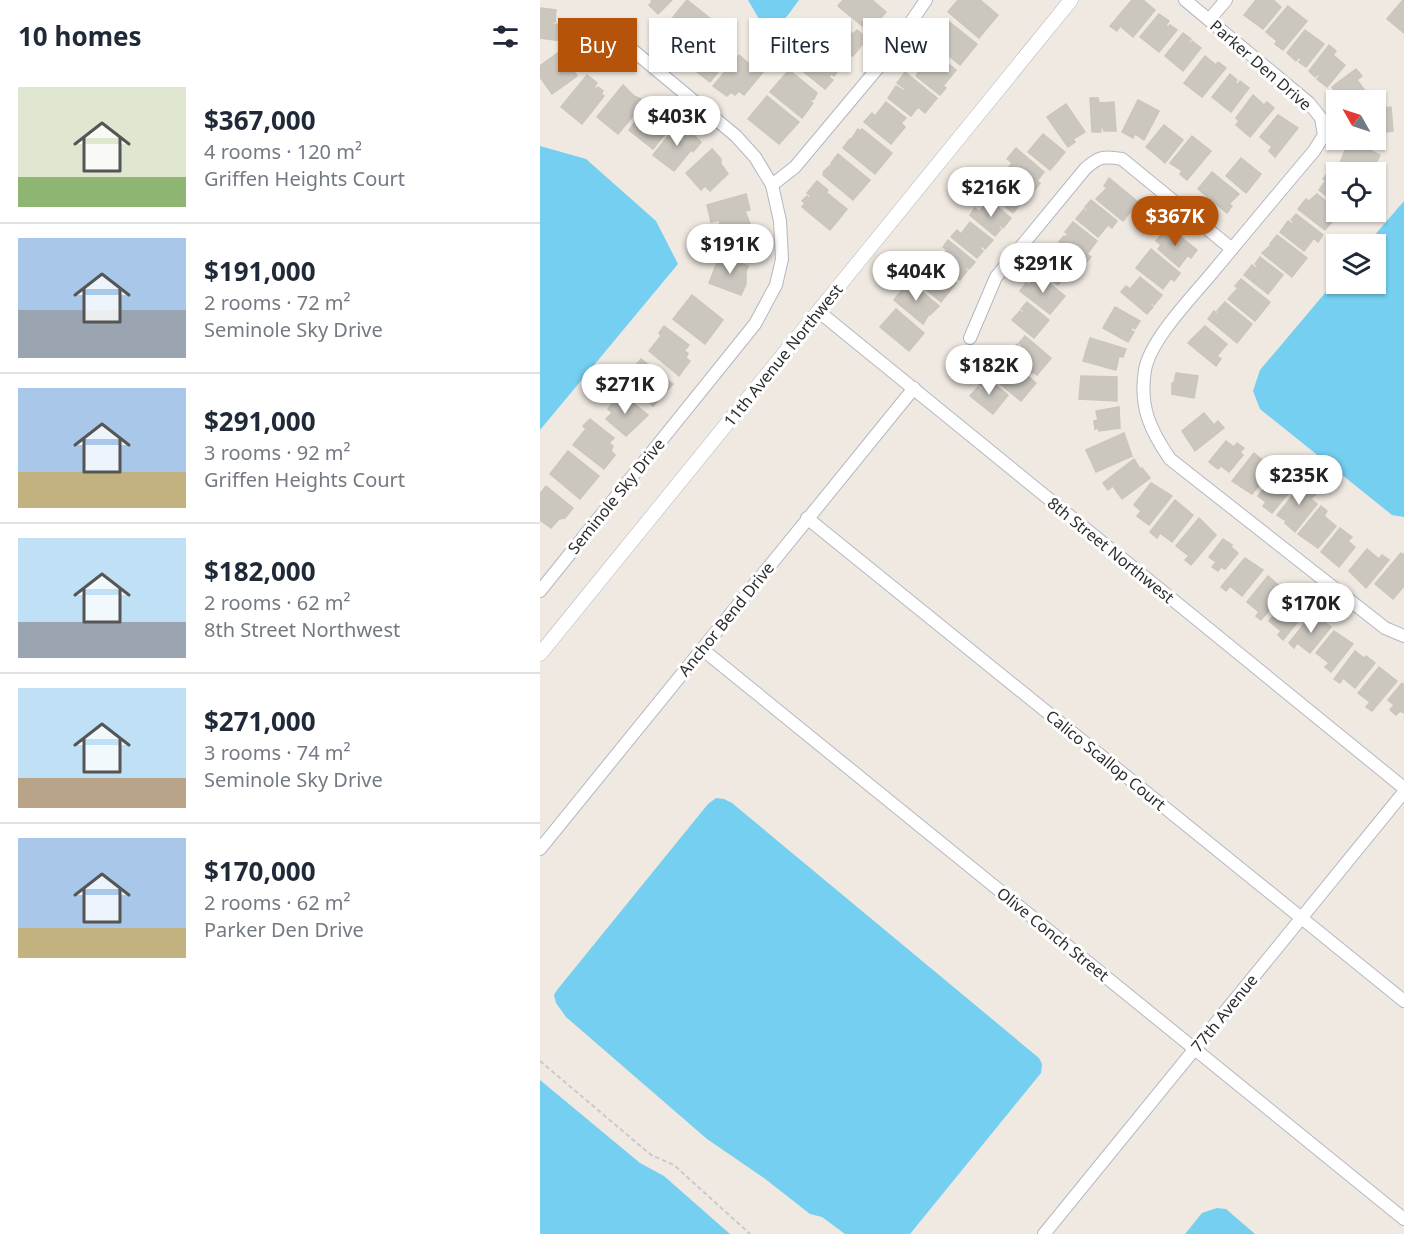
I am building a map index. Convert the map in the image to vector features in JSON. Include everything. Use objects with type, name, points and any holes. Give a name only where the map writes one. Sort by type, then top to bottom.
[{"type":"street","points":[[772,185],[803,158],[887,57],[926,0]]},
{"type":"street","name":"11th Avenue Northwest","points":[[540,654],[1071,0]]},
{"type":"street","name":"Parker Den Drive","points":[[1185,0],[1309,103],[1321,118],[1324,135],[1176,316],[1152,349],[1145,369],[1145,411],[1154,436],[1170,459],[1385,628],[1404,636]]},
{"type":"street","points":[[1209,20],[1226,0]]},
{"type":"street","name":"Seminole Sky Drive","points":[[540,591],[755,324],[776,285],[782,259],[780,221],[772,185],[755,157],[736,136],[637,54]]},
{"type":"street","points":[[970,338],[996,277],[1085,169],[1096,159],[1107,156],[1122,159],[1232,249]]},
{"type":"street","name":"8th Street Northwest","points":[[818,312],[1404,790]]},
{"type":"street","name":"Anchor Bend Drive","points":[[540,849],[914,388]]},
{"type":"street","name":"Calico Scallop Court","points":[[807,518],[1404,1001]]},
{"type":"street","name":"Olive Conch Street","points":[[702,649],[1404,1219]]},
{"type":"street","name":"77th Avenue","points":[[1044,1234],[1302,919],[1404,790]]},
{"type":"path","points":[[540,1061],[651,1155],[674,1165],[750,1234]]},
{"type":"water","points":[[748,0],[799,0],[785,18],[758,18]]},
{"type":"water","points":[[540,146],[586,159],[656,221],[678,264],[540,430]]},
{"type":"water","points":[[1404,201],[1404,517],[1392,515],[1260,409],[1253,391],[1260,370],[1326,292],[1326,294],[1386,294],[1386,234],[1376,234]]},
{"type":"water","points":[[716,798],[732,803],[1039,1058],[1042,1064],[1041,1073],[910,1234],[845,1234],[822,1217],[810,1214],[764,1178],[707,1139],[566,1017],[556,1003],[554,995],[557,990],[708,804]]},
{"type":"water","points":[[540,1080],[640,1163],[664,1176],[730,1234],[540,1234]]},
{"type":"water","points":[[1217,1208],[1226,1209],[1255,1234],[1185,1234],[1202,1213]]},
{"type":"building","points":[[651,0],[672,0],[658,14],[649,5]]},
{"type":"building","points":[[687,0],[710,18],[672,18]]},
{"type":"building","points":[[843,0],[872,0],[886,12],[881,18],[863,18],[863,27],[838,6]]},
{"type":"building","points":[[958,0],[980,0],[998,15],[979,38],[948,12]]},
{"type":"building","points":[[1132,0],[1143,0],[1155,10],[1133,37],[1120,26],[1117,31],[1110,26]]},
{"type":"building","points":[[1256,0],[1273,0],[1281,7],[1263,29],[1244,15]]},
{"type":"building","points":[[1404,0],[1404,33],[1387,19]]},
{"type":"building","points":[[1288,6],[1307,21],[1283,50],[1275,44],[1277,41],[1266,32]]},
{"type":"building","points":[[540,8],[556,10],[555,22],[552,24],[558,25],[558,41],[540,38]]},
{"type":"building","points":[[1159,14],[1169,21],[1166,25],[1168,27],[1170,25],[1177,30],[1159,52],[1140,37]]},
{"type":"building","points":[[949,22],[977,44],[960,65],[949,56]]},
{"type":"building","points":[[857,30],[863,35],[863,43],[853,56],[851,55],[851,32],[853,34]]},
{"type":"building","points":[[1305,30],[1324,44],[1306,67],[1299,62],[1301,59],[1299,57],[1296,61],[1287,53]]},
{"type":"building","points":[[1183,33],[1191,39],[1188,42],[1190,44],[1192,41],[1201,48],[1183,71],[1165,56]]},
{"type":"building","points":[[1329,45],[1336,51],[1333,55],[1345,65],[1327,87],[1317,79],[1320,75],[1315,77],[1309,71]]},
{"type":"building","points":[[558,53],[558,72],[574,72],[577,76],[552,94],[540,77],[540,66]]},
{"type":"building","points":[[739,55],[749,64],[749,72],[763,72],[744,95],[739,91],[735,95],[731,92],[727,96],[713,86],[725,72],[737,72]]},
{"type":"building","points":[[1205,56],[1216,65],[1218,62],[1226,68],[1202,97],[1184,83]]},
{"type":"building","points":[[949,64],[956,70],[943,86],[946,88],[940,95],[916,76],[919,72],[949,72]]},
{"type":"building","points":[[1356,69],[1362,76],[1357,80],[1364,90],[1334,90],[1332,87]]},
{"type":"building","points":[[697,72],[718,72],[710,82]]},
{"type":"building","points":[[787,72],[791,72],[817,93],[814,99],[809,101],[813,103],[802,118],[770,92]]},
{"type":"building","points":[[804,72],[837,72],[834,76],[831,74],[829,77],[833,80],[825,89]]},
{"type":"building","points":[[905,72],[937,98],[925,113],[918,107],[911,116],[888,98],[896,86],[904,91],[905,89],[897,83]]},
{"type":"building","points":[[1230,74],[1237,80],[1235,82],[1238,84],[1240,81],[1249,88],[1231,112],[1212,97]]},
{"type":"building","points":[[587,75],[597,83],[594,87],[603,91],[601,94],[604,96],[582,124],[561,107]]},
{"type":"building","points":[[623,85],[634,96],[641,99],[643,104],[618,134],[597,117]]},
{"type":"building","points":[[1253,95],[1264,105],[1267,102],[1274,108],[1250,137],[1236,125],[1239,121],[1236,118]]},
{"type":"building","points":[[767,96],[799,122],[779,144],[748,119]]},
{"type":"building","points":[[1090,98],[1098,98],[1099,103],[1114,102],[1116,131],[1104,131],[1101,127],[1101,132],[1092,132]]},
{"type":"building","points":[[1138,100],[1159,111],[1144,140],[1135,134],[1133,138],[1122,132]]},
{"type":"building","points":[[886,102],[906,118],[901,123],[905,127],[891,144],[864,122],[872,113],[875,116]]},
{"type":"building","points":[[1066,104],[1085,132],[1073,139],[1075,142],[1068,147],[1047,117]]},
{"type":"building","points":[[646,107],[657,114],[655,117],[659,120],[666,112],[676,120],[653,149],[629,130]]},
{"type":"building","points":[[1391,107],[1393,131],[1386,132],[1386,108]]},
{"type":"building","points":[[1278,115],[1298,128],[1275,157],[1269,151],[1272,147],[1260,137]]},
{"type":"building","points":[[677,125],[681,125],[701,142],[693,152],[691,150],[674,171],[653,155]]},
{"type":"building","points":[[1164,125],[1183,140],[1165,163],[1157,156],[1160,153],[1156,155],[1146,147]]},
{"type":"building","points":[[858,129],[860,131],[862,129],[892,153],[875,174],[843,148]]},
{"type":"building","points":[[1043,134],[1065,152],[1057,162],[1054,159],[1056,163],[1050,170],[1028,152]]},
{"type":"building","points":[[1192,136],[1211,151],[1187,180],[1180,174],[1182,171],[1170,163]]},
{"type":"building","points":[[1016,148],[1044,172],[1037,181],[1040,183],[1032,193],[1006,171],[1012,163],[1007,159]]},
{"type":"building","points":[[712,149],[721,159],[721,164],[728,174],[710,191],[705,186],[701,190],[686,173]]},
{"type":"building","points":[[1345,150],[1370,150],[1380,155],[1376,162],[1340,162]]},
{"type":"building","points":[[838,154],[870,180],[853,200],[823,175]]},
{"type":"building","points":[[1241,158],[1261,174],[1246,193],[1226,176]]},
{"type":"building","points":[[1212,172],[1239,194],[1229,204],[1232,206],[1227,213],[1198,189]]},
{"type":"building","points":[[1001,173],[1030,197],[1024,204],[1022,202],[1013,213],[987,191]]},
{"type":"building","points":[[1109,178],[1138,202],[1123,221],[1096,199],[1107,188],[1104,186]]},
{"type":"building","points":[[1326,180],[1326,196],[1319,190]]},
{"type":"building","points":[[817,181],[828,190],[826,192],[847,209],[830,230],[802,207],[805,203],[802,201],[807,196],[809,198],[811,196],[807,193]]},
{"type":"building","points":[[746,194],[750,210],[745,211],[750,224],[722,231],[719,220],[711,222],[707,205]]},
{"type":"building","points":[[1317,194],[1326,201],[1326,222],[1332,222],[1325,230],[1298,209],[1306,199],[1309,201]]},
{"type":"building","points":[[989,200],[1011,218],[1003,228],[1000,225],[998,227],[1001,229],[995,236],[970,215],[975,208],[979,212]]},
{"type":"building","points":[[1091,200],[1117,221],[1112,228],[1108,225],[1098,237],[1076,219],[1084,209],[1087,212],[1085,207]]},
{"type":"building","points":[[1296,214],[1323,235],[1318,242],[1314,238],[1304,251],[1280,232],[1288,221],[1292,224],[1294,222],[1291,220]]},
{"type":"building","points":[[970,222],[993,240],[985,249],[982,246],[980,248],[983,251],[977,258],[951,237],[957,230],[961,234]]},
{"type":"building","points":[[1073,222],[1097,241],[1087,254],[1091,257],[1086,263],[1059,242],[1064,236],[1066,237],[1068,234],[1065,232]]},
{"type":"building","points":[[1168,227],[1197,250],[1191,258],[1188,255],[1179,267],[1158,249],[1161,245],[1156,241]]},
{"type":"building","points":[[1277,235],[1307,258],[1292,277],[1262,253]]},
{"type":"building","points":[[948,240],[975,262],[969,269],[964,268],[967,271],[960,280],[937,262],[947,250],[943,247]]},
{"type":"building","points":[[1051,248],[1073,266],[1058,285],[1036,267],[1043,259],[1045,262],[1047,260],[1044,257]]},
{"type":"building","points":[[1151,249],[1180,273],[1174,281],[1171,278],[1163,289],[1136,268]]},
{"type":"building","points":[[720,255],[748,266],[746,284],[741,295],[709,283]]},
{"type":"building","points":[[1260,257],[1283,275],[1268,294],[1244,275],[1252,265],[1256,268],[1258,266],[1255,264]]},
{"type":"building","points":[[927,259],[956,283],[941,302],[912,278]]},
{"type":"building","points":[[1038,274],[1065,296],[1050,314],[1020,291],[1026,283],[1029,285]]},
{"type":"building","points":[[1140,277],[1162,295],[1154,305],[1151,302],[1153,307],[1147,314],[1121,292],[1126,286],[1130,289]]},
{"type":"building","points":[[1241,279],[1270,302],[1255,321],[1228,299],[1238,288],[1235,286]]},
{"type":"building","points":[[909,281],[939,306],[929,314],[923,324],[894,300]]},
{"type":"building","points":[[692,295],[723,320],[705,344],[673,319]]},
{"type":"building","points":[[1027,302],[1049,320],[1034,338],[1012,320],[1020,311],[1023,313],[1021,309]]},
{"type":"building","points":[[1225,302],[1252,324],[1237,343],[1208,319],[1214,311],[1217,314],[1219,312],[1217,311]]},
{"type":"building","points":[[1115,307],[1140,321],[1135,329],[1132,327],[1131,330],[1134,332],[1128,342],[1103,328]]},
{"type":"building","points":[[896,309],[924,333],[909,351],[880,327]]},
{"type":"building","points":[[664,326],[689,345],[684,351],[688,353],[686,358],[690,361],[679,376],[649,351],[661,336],[659,333]]},
{"type":"building","points":[[1205,326],[1227,344],[1217,356],[1221,359],[1216,366],[1188,343]]},
{"type":"building","points":[[1025,336],[1051,358],[1037,375],[1009,354],[1017,344],[1020,347],[1022,345],[1019,343]]},
{"type":"building","points":[[1090,338],[1126,349],[1123,357],[1119,356],[1116,370],[1083,361]]},
{"type":"building","points":[[641,359],[673,384],[653,406],[623,381]]},
{"type":"building","points":[[1007,359],[1036,383],[1021,401],[993,378]]},
{"type":"building","points":[[1176,373],[1198,376],[1194,398],[1172,394],[1172,383],[1174,383]]},
{"type":"building","points":[[1081,376],[1117,377],[1117,401],[1079,399]]},
{"type":"building","points":[[986,377],[1008,395],[993,414],[970,396],[978,387],[981,390],[983,388],[979,385]]},
{"type":"building","points":[[621,393],[648,415],[626,436],[606,419],[612,413],[608,409]]},
{"type":"building","points":[[1119,407],[1120,428],[1099,431],[1099,428],[1095,429],[1094,421],[1098,420],[1096,411]]},
{"type":"building","points":[[1204,413],[1214,425],[1218,421],[1224,428],[1195,451],[1182,431]]},
{"type":"building","points":[[590,419],[614,438],[609,443],[613,446],[611,451],[615,455],[604,469],[573,445],[586,429],[583,426]]},
{"type":"building","points":[[1124,433],[1132,456],[1096,472],[1086,450]]},
{"type":"building","points":[[1226,441],[1234,447],[1237,443],[1244,448],[1240,452],[1243,455],[1229,472],[1221,466],[1218,469],[1209,462]]},
{"type":"building","points":[[568,451],[599,476],[580,499],[550,474]]},
{"type":"building","points":[[1254,453],[1266,463],[1270,459],[1276,464],[1252,494],[1232,481]]},
{"type":"building","points":[[1134,459],[1140,469],[1142,468],[1150,478],[1122,499],[1113,486],[1108,490],[1103,483]]},
{"type":"building","points":[[1279,477],[1285,482],[1282,486],[1289,492],[1272,513],[1263,506],[1266,502],[1258,496],[1272,478],[1276,481]]},
{"type":"building","points":[[1305,481],[1318,491],[1311,499],[1317,504],[1295,532],[1285,523],[1286,521],[1277,515],[1296,489]]},
{"type":"building","points":[[1151,483],[1172,496],[1149,525],[1137,516],[1141,511],[1134,505]]},
{"type":"building","points":[[546,486],[573,508],[565,518],[559,519],[551,528],[540,520],[540,494]]},
{"type":"building","points":[[1175,500],[1193,515],[1172,542],[1160,533],[1157,538],[1150,532]]},
{"type":"building","points":[[1321,506],[1327,511],[1324,516],[1336,526],[1318,548],[1298,534]]},
{"type":"building","points":[[1199,518],[1216,535],[1191,565],[1185,560],[1189,556],[1176,546]]},
{"type":"building","points":[[1340,528],[1352,537],[1348,541],[1355,547],[1339,567],[1321,552]]},
{"type":"building","points":[[1223,539],[1238,553],[1225,569],[1221,567],[1218,571],[1212,567],[1216,562],[1209,557]]},
{"type":"building","points":[[1367,549],[1379,559],[1382,555],[1389,560],[1366,588],[1349,571]]},
{"type":"building","points":[[1401,553],[1404,555],[1404,586],[1393,599],[1375,584]]},
{"type":"building","points":[[1245,558],[1263,570],[1242,596],[1230,586],[1226,591],[1221,587]]},
{"type":"building","points":[[1268,576],[1285,591],[1261,620],[1256,616],[1259,612],[1247,602]]},
{"type":"building","points":[[1291,595],[1308,609],[1283,640],[1278,635],[1281,631],[1269,621]]},
{"type":"building","points":[[1312,614],[1331,627],[1310,653],[1297,643],[1294,648],[1289,643]]},
{"type":"building","points":[[1334,631],[1353,644],[1331,672],[1325,667],[1329,663],[1316,653]]},
{"type":"building","points":[[1355,651],[1375,663],[1355,688],[1343,678],[1340,683],[1334,679]]},
{"type":"building","points":[[1379,667],[1397,681],[1372,711],[1366,707],[1370,702],[1358,693]]},
{"type":"building","points":[[1402,683],[1404,685],[1404,713],[1400,711],[1396,715],[1390,710],[1394,705],[1388,700]]}]
